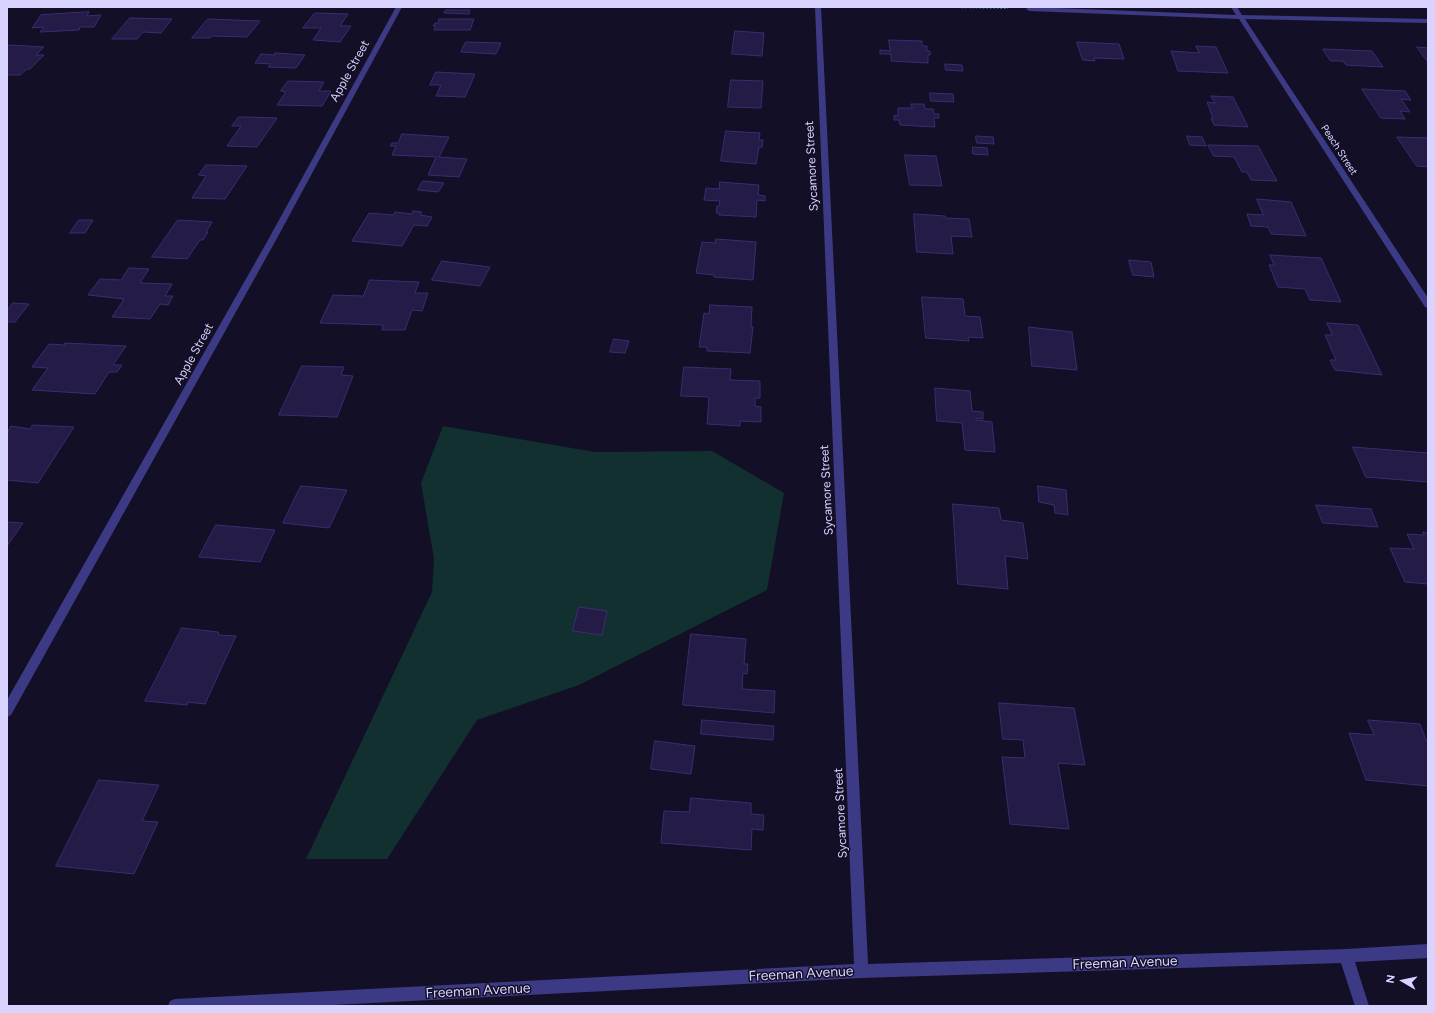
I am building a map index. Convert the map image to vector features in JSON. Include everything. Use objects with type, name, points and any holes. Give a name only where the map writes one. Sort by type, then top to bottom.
[{"type":"street","name":"Apple Street","points":[[7,711],[272,240],[399,7]]},
{"type":"street","name":"Sycamore Street","points":[[818,7],[861,971]]},
{"type":"street","name":"Peach Street","points":[[1234,7],[1428,305]]},
{"type":"street","points":[[1028,8],[1240,17],[1428,21]]},
{"type":"street","name":"Freeman Avenue","points":[[175,1006],[861,971],[1346,956],[1428,951]]},
{"type":"street","points":[[1346,956],[1362,1006]]},
{"type":"path","points":[[934,7],[1028,8]]},
{"type":"green space","points":[[443,426],[595,452],[712,451],[784,493],[767,590],[579,685],[477,720],[387,859],[306,859],[432,592],[434,559],[421,483]]},
{"type":"building","points":[[446,10],[470,10],[469,14],[444,13]]},
{"type":"building","points":[[89,12],[87,16],[101,15],[94,27],[80,27],[79,30],[40,32],[44,27],[32,28],[41,15]]},
{"type":"building","points":[[315,13],[348,14],[340,26],[351,26],[340,42],[313,40],[321,28],[303,28]]},
{"type":"building","points":[[130,18],[172,19],[161,33],[143,32],[137,39],[112,39]]},
{"type":"building","points":[[208,19],[260,21],[247,37],[212,36],[210,38],[192,38]]},
{"type":"building","points":[[439,19],[474,19],[470,30],[434,30],[436,26],[433,26],[435,23],[438,23]]},
{"type":"building","points":[[735,31],[764,33],[762,56],[732,54]]},
{"type":"building","points":[[889,40],[922,41],[922,46],[927,46],[927,51],[930,51],[930,55],[928,55],[928,63],[891,61],[891,54],[880,54],[880,50],[890,51]]},
{"type":"building","points":[[466,42],[501,43],[496,54],[461,52]]},
{"type":"building","points":[[1077,42],[1119,44],[1124,59],[1094,58],[1095,61],[1083,60]]},
{"type":"building","points":[[9,45],[44,47],[36,55],[44,55],[30,69],[27,69],[20,75],[7,75],[7,47]]},
{"type":"building","points":[[1196,46],[1216,47],[1228,73],[1178,71],[1171,51],[1199,53]]},
{"type":"building","points":[[1417,47],[1428,48],[1428,62]]},
{"type":"building","points":[[1323,49],[1372,51],[1383,67],[1346,65],[1343,61],[1331,61]]},
{"type":"building","points":[[275,53],[305,55],[296,68],[268,67],[271,64],[255,63],[261,54],[274,55]]},
{"type":"building","points":[[945,64],[962,65],[963,71],[946,70]]},
{"type":"building","points":[[436,72],[475,74],[465,97],[436,96],[441,85],[430,85]]},
{"type":"building","points":[[731,80],[763,81],[761,108],[728,107]]},
{"type":"building","points":[[288,81],[324,82],[319,91],[331,91],[322,106],[277,105],[286,92],[281,91]]},
{"type":"building","points":[[1362,89],[1405,91],[1411,100],[1401,99],[1410,112],[1400,111],[1405,119],[1381,118]]},
{"type":"building","points":[[930,93],[953,94],[954,102],[931,101]]},
{"type":"building","points":[[1211,96],[1233,97],[1248,127],[1214,125],[1207,102],[1215,103]]},
{"type":"building","points":[[911,104],[924,104],[925,109],[933,109],[934,114],[939,114],[939,118],[934,118],[935,127],[900,125],[899,120],[894,120],[894,115],[898,116],[898,108],[912,108]]},
{"type":"building","points":[[239,117],[277,118],[257,147],[227,146],[241,126],[232,126]]},
{"type":"building","points":[[726,131],[760,133],[759,140],[763,140],[762,147],[759,147],[756,164],[721,161]]},
{"type":"building","points":[[402,134],[449,137],[439,157],[467,159],[459,177],[428,175],[436,157],[392,155],[396,146],[390,146],[392,143],[398,143]]},
{"type":"building","points":[[976,136],[993,137],[994,144],[977,143]]},
{"type":"building","points":[[1187,136],[1202,137],[1206,146],[1190,145]]},
{"type":"building","points":[[1397,137],[1428,138],[1428,167],[1417,166]]},
{"type":"building","points":[[1208,145],[1258,146],[1277,181],[1251,180],[1247,172],[1242,172],[1234,157],[1214,156]]},
{"type":"building","points":[[973,147],[987,148],[988,155],[973,154]]},
{"type":"building","points":[[905,155],[936,156],[942,186],[910,185]]},
{"type":"building","points":[[206,165],[247,166],[225,199],[192,198],[206,176],[199,175]]},
{"type":"building","points":[[423,181],[444,183],[438,192],[418,190]]},
{"type":"building","points":[[720,182],[759,185],[758,195],[765,196],[765,201],[757,200],[756,217],[719,215],[719,213],[716,213],[717,206],[719,206],[720,201],[704,200],[706,188],[719,189]]},
{"type":"building","points":[[1257,199],[1291,202],[1306,236],[1271,234],[1268,227],[1251,226],[1247,214],[1263,215]]},
{"type":"building","points":[[413,211],[422,212],[420,215],[432,217],[427,226],[414,225],[402,246],[352,241],[369,213],[393,215],[395,212],[412,214]]},
{"type":"building","points":[[914,214],[969,219],[972,237],[951,236],[953,254],[917,252]]},
{"type":"building","points":[[79,220],[93,220],[85,233],[70,233]]},
{"type":"building","points":[[178,220],[212,222],[203,240],[200,240],[187,259],[152,257]]},
{"type":"building","points":[[716,239],[756,242],[753,280],[714,277],[714,275],[696,273],[702,242],[715,243]]},
{"type":"building","points":[[1270,255],[1321,258],[1341,302],[1310,300],[1305,289],[1278,287],[1269,265],[1274,265]]},
{"type":"building","points":[[1129,260],[1151,262],[1154,277],[1133,275]]},
{"type":"building","points":[[442,261],[490,267],[480,286],[432,280]]},
{"type":"building","points":[[129,268],[149,269],[140,283],[172,284],[165,296],[173,296],[168,305],[160,304],[150,319],[112,317],[124,299],[88,295],[100,279],[121,280]]},
{"type":"building","points":[[370,280],[419,282],[415,293],[428,293],[422,311],[412,310],[405,330],[382,330],[383,325],[320,323],[333,295],[363,296]]},
{"type":"building","points":[[922,297],[963,299],[965,316],[980,317],[983,338],[968,337],[969,341],[926,338]]},
{"type":"building","points":[[13,303],[29,304],[15,322],[7,322],[7,311]]},
{"type":"building","points":[[710,305],[752,307],[751,327],[753,327],[750,353],[707,351],[707,347],[699,347],[704,313],[709,314]]},
{"type":"building","points":[[1327,323],[1358,325],[1382,375],[1335,370],[1330,360],[1336,360],[1325,335],[1332,335]]},
{"type":"building","points":[[1029,327],[1072,332],[1077,370],[1032,366]]},
{"type":"building","points":[[614,339],[629,341],[625,353],[610,352]]},
{"type":"building","points":[[65,343],[126,346],[113,365],[122,365],[117,372],[109,372],[95,394],[32,390],[48,368],[32,367],[49,344],[64,345]]},
{"type":"building","points":[[302,366],[344,367],[341,375],[353,376],[337,417],[279,415]]},
{"type":"building","points":[[684,367],[731,369],[730,380],[760,381],[760,398],[755,398],[755,406],[761,407],[761,422],[740,421],[740,426],[707,424],[709,397],[681,396]]},
{"type":"building","points":[[935,388],[970,391],[972,411],[983,412],[983,419],[976,418],[976,420],[992,422],[995,452],[965,450],[962,423],[937,421]]},
{"type":"building","points":[[33,425],[74,427],[38,483],[7,480],[7,433],[11,426],[30,429]]},
{"type":"building","points":[[1353,447],[1428,453],[1428,482],[1366,477]]},
{"type":"building","points":[[301,486],[347,490],[329,528],[283,523]]},
{"type":"building","points":[[1038,486],[1066,490],[1068,515],[1055,513],[1054,505],[1039,502]]},
{"type":"building","points":[[953,504],[999,508],[1001,520],[1023,523],[1028,559],[1005,556],[1008,589],[958,584]]},
{"type":"building","points":[[1316,505],[1371,509],[1378,527],[1323,523]]},
{"type":"building","points":[[7,522],[23,523],[7,546]]},
{"type":"building","points":[[216,525],[275,530],[260,562],[199,557]]},
{"type":"building","points":[[1423,532],[1428,533],[1428,584],[1405,582],[1390,548],[1414,549],[1407,534],[1424,535]]},
{"type":"building","points":[[579,607],[607,611],[602,635],[573,631]]},
{"type":"building","points":[[182,628],[218,632],[219,635],[236,636],[205,704],[188,702],[187,705],[145,701]]},
{"type":"building","points":[[691,634],[746,639],[744,664],[748,664],[747,674],[743,673],[742,689],[775,691],[774,713],[683,705]]},
{"type":"building","points":[[999,703],[1074,708],[1085,765],[1058,763],[1069,829],[1010,824],[1002,757],[1025,758],[1023,740],[1003,739]]},
{"type":"building","points":[[702,720],[774,726],[773,740],[701,734]]},
{"type":"building","points":[[1368,720],[1420,724],[1426,740],[1428,740],[1428,786],[1366,780],[1349,733],[1374,735]]},
{"type":"building","points":[[655,741],[695,746],[691,774],[651,769]]},
{"type":"building","points":[[99,780],[159,785],[142,821],[158,822],[134,874],[56,866]]},
{"type":"building","points":[[691,798],[751,803],[751,814],[764,815],[763,830],[752,829],[751,850],[661,843],[664,811],[689,812]]}]
